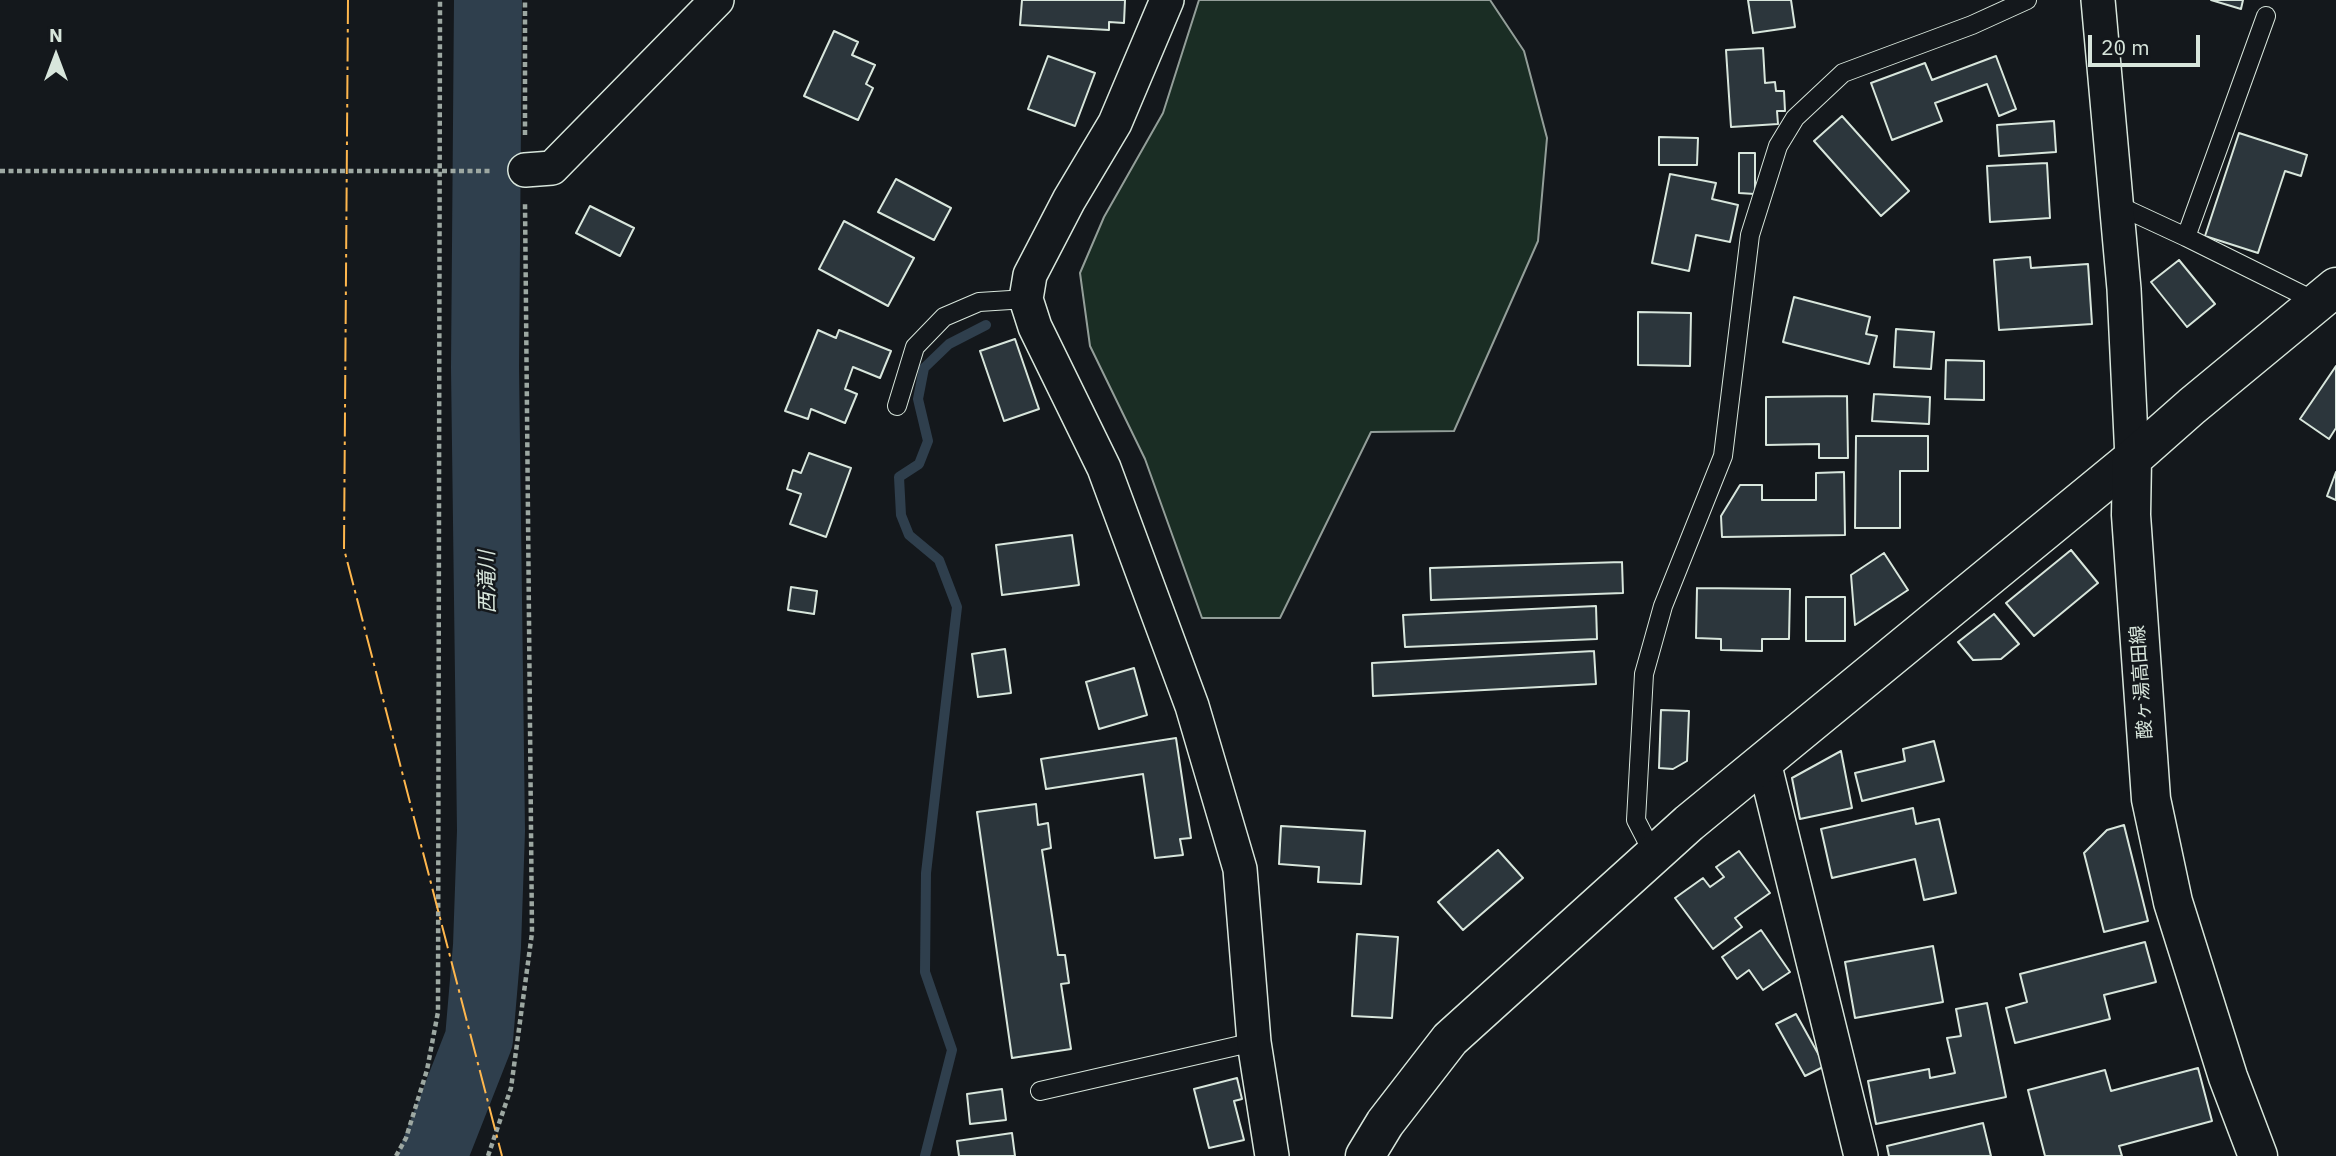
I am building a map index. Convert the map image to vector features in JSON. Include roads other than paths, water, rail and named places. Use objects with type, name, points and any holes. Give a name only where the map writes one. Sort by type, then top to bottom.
[{"type":"street","points":[[515,170],[552,168],[717,0]]},
{"type":"street","points":[[1167,0],[1115,123],[1069,200],[1030,275],[1026,299],[1035,327],[1104,468],[1192,706],[1240,869],[1254,1042],[1272,1156]]},
{"type":"street","points":[[2098,0],[2117,205],[2132,460]]},
{"type":"street","points":[[1365,1156],[1385,1123],[1450,1039],[1654,855],[2132,460],[2192,406],[2330,300]]},
{"type":"street","name":"酸ヶ湯高田線","points":[[2132,460],[2131,514],[2151,800],[2173,902],[2228,1077],[2258,1156]]},
{"type":"street","points":[[1764,762],[1861,1156]]},
{"type":"lane","points":[[1654,855],[1636,820],[1644,674],[1663,606],[1723,456],[1750,235],[1778,146],[1795,118],[1843,72],[1972,25],[2027,0]]},
{"type":"lane","points":[[2186,237],[2266,16]]},
{"type":"lane","points":[[2117,205],[2330,300]]},
{"type":"lane","points":[[897,406],[915,347],[944,317],[979,302],[1026,299]]},
{"type":"lane","points":[[1040,1091],[1254,1042]]},
{"type":"waterway","name":"西滝川","points":[[433,1156],[479,1039],[487,946],[491,831],[485,367],[488,0]]},
{"type":"waterway","points":[[925,1156],[952,1050],[925,972],[926,873],[957,607],[939,560],[909,535],[901,515],[899,477],[919,464],[928,441],[918,399],[924,368],[949,344],[986,325]]}]
